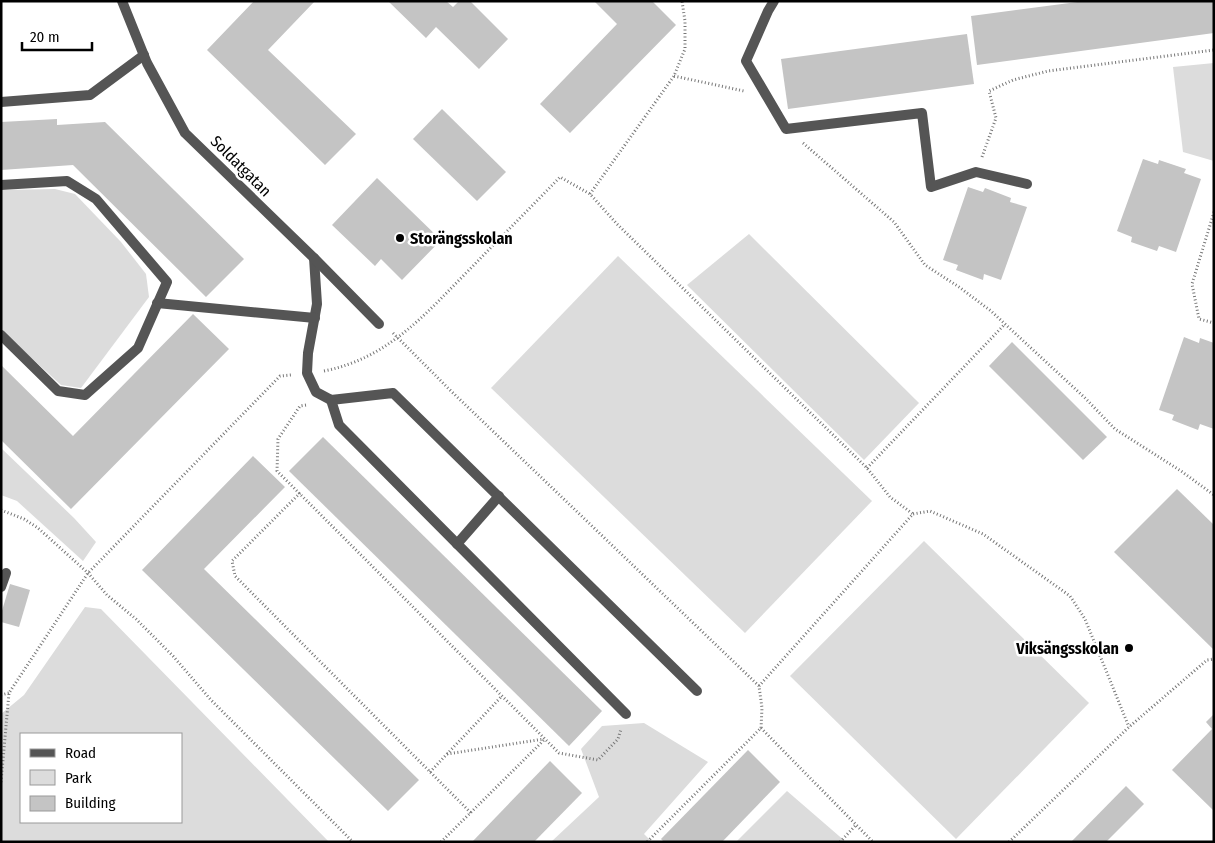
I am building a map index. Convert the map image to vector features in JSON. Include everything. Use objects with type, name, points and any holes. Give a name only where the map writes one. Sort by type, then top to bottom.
[{"type":"street","name":"Soldatgatan","points":[[122,1],[144,55],[185,132],[379,324]]},
{"type":"street","points":[[774,1],[746,61],[786,129],[922,113],[931,187],[976,172],[1027,184]]},
{"type":"street","points":[[1,102],[90,95],[144,55]]},
{"type":"street","points":[[1,185],[67,181],[96,199],[167,282],[138,348],[85,395],[58,391],[1,335]]},
{"type":"street","points":[[314,258],[318,304],[308,353],[308,374],[316,392],[332,400],[393,393],[697,691]]},
{"type":"street","points":[[157,303],[315,318]]},
{"type":"street","points":[[332,400],[339,425],[626,714]]},
{"type":"street","points":[[457,544],[499,496]]},
{"type":"street","points":[[1,587],[6,573]]},
{"type":"path","points":[[590,194],[674,76],[686,49],[682,1]]},
{"type":"path","points":[[976,172],[996,118],[989,91],[1013,80],[1048,71],[1214,50]]},
{"type":"path","points":[[674,76],[746,91]]},
{"type":"path","points":[[786,129],[894,222],[926,265],[959,287],[1005,324],[1085,398],[1115,429],[1181,471],[1214,495]]},
{"type":"path","points":[[1,782],[9,692],[88,573],[280,376],[308,374],[355,363],[383,349],[399,338],[560,177],[590,194],[617,224],[867,468],[890,497],[913,514]]},
{"type":"path","points":[[1214,212],[1192,284],[1199,318],[1214,323]]},
{"type":"path","points":[[867,468],[1005,324]]},
{"type":"path","points":[[399,338],[451,391],[759,686],[762,708],[761,728],[648,842]]},
{"type":"path","points":[[332,400],[300,406],[278,439],[277,471],[559,754],[598,760],[618,739],[626,714]]},
{"type":"path","points":[[300,493],[232,561],[236,576],[471,813]]},
{"type":"path","points":[[1,510],[24,519],[38,528],[88,573],[107,594],[136,619],[173,656],[211,700],[353,842]]},
{"type":"path","points":[[759,686],[913,514],[930,511],[983,534],[1070,596],[1085,619],[1129,727]]},
{"type":"path","points":[[1009,842],[1129,727],[1207,660],[1214,659]]},
{"type":"path","points":[[1,695],[9,692]]},
{"type":"path","points":[[430,772],[502,696]]},
{"type":"path","points":[[761,728],[873,842]]},
{"type":"path","points":[[447,754],[545,739]]},
{"type":"path","points":[[441,842],[545,739]]},
{"type":"path","points":[[840,842],[856,825]]},
{"type":"green space","points":[[1214,63],[1214,161],[1183,152],[1173,67]]},
{"type":"green space","points":[[55,189],[75,194],[121,242],[146,274],[149,297],[81,388],[61,385],[1,330],[1,190]]},
{"type":"green space","points":[[749,234],[919,403],[864,460],[687,285]]},
{"type":"green space","points":[[618,256],[872,501],[745,633],[491,388]]},
{"type":"green space","points":[[1,448],[74,518],[96,542],[83,561],[17,501],[1,495]]},
{"type":"green space","points":[[924,541],[1089,703],[956,839],[790,676]]},
{"type":"green space","points":[[85,607],[101,609],[329,842],[1,842],[1,714],[24,695]]},
{"type":"green space","points":[[644,723],[708,762],[644,834],[652,842],[551,842],[599,797],[581,749],[602,726]]},
{"type":"green space","points":[[787,791],[846,842],[736,842]]},
{"type":"building","points":[[254,1],[315,1],[268,50],[356,134],[325,165],[207,50]]},
{"type":"building","points":[[388,1],[446,1],[453,7],[459,1],[470,1],[508,39],[479,69],[436,27],[426,38]]},
{"type":"building","points":[[594,1],[652,1],[676,25],[570,133],[540,104],[617,24]]},
{"type":"building","points":[[1085,1],[1214,1],[1214,33],[977,65],[971,16]]},
{"type":"building","points":[[967,34],[974,84],[788,109],[781,59]]},
{"type":"building","points":[[442,109],[506,172],[477,201],[413,139]]},
{"type":"building","points":[[57,119],[57,125],[105,122],[244,259],[206,297],[73,165],[1,170],[1,122]]},
{"type":"building","points":[[1143,159],[1158,164],[1159,160],[1186,169],[1184,173],[1201,179],[1176,252],[1159,246],[1157,251],[1131,242],[1132,237],[1117,231]]},
{"type":"building","points":[[377,178],[441,240],[402,280],[381,259],[375,266],[332,225]]},
{"type":"building","points":[[968,187],[983,192],[985,188],[1011,198],[1010,202],[1027,207],[1001,280],[984,274],[983,280],[956,270],[958,265],[943,260]]},
{"type":"building","points":[[193,314],[229,349],[71,509],[1,440],[1,365],[73,436]]},
{"type":"building","points":[[1184,337],[1199,343],[1200,338],[1214,343],[1214,429],[1200,424],[1198,430],[1172,420],[1174,415],[1159,410]]},
{"type":"building","points":[[1012,342],[1107,437],[1083,460],[989,366]]},
{"type":"building","points":[[323,437],[602,711],[569,746],[289,471]]},
{"type":"building","points":[[253,456],[285,487],[204,569],[419,780],[388,811],[142,570]]},
{"type":"building","points":[[1177,489],[1214,525],[1214,650],[1114,552]]},
{"type":"building","points":[[10,584],[30,590],[19,627],[1,622],[1,614]]},
{"type":"building","points":[[1214,714],[1214,811],[1172,770],[1212,729],[1206,722]]},
{"type":"building","points":[[748,750],[780,782],[722,842],[664,842],[661,839]]},
{"type":"building","points":[[550,761],[582,793],[534,842],[472,842]]},
{"type":"building","points":[[1126,786],[1144,804],[1106,842],[1071,842]]},
{"type":"place","name":"Storängsskolan","points":[[400,238]]},
{"type":"place","name":"Viksängsskolan","points":[[1129,648]]}]
